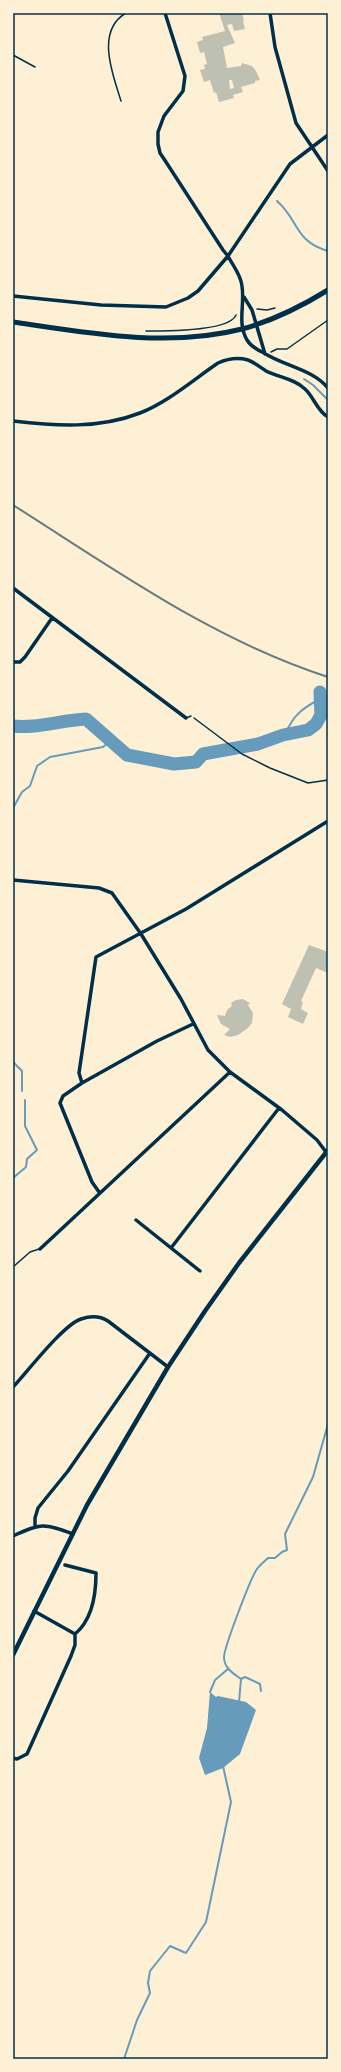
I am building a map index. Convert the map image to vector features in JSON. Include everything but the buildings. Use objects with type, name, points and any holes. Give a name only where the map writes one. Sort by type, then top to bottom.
[{"type":"main road","points":[[13,322],[90,333],[139,337],[184,337],[220,334],[256,325],[283,314],[328,290]]},
{"type":"street","points":[[165,13],[185,76],[185,84],[178,100],[164,116],[158,132],[160,153],[228,256],[241,281],[243,296],[241,320],[247,341],[254,348],[266,355],[316,377],[328,388]]},
{"type":"street","points":[[270,13],[275,47],[296,123],[328,171]]},
{"type":"street","points":[[13,296],[101,305],[166,307],[188,298],[198,291],[228,256],[288,167],[311,147],[328,135]]},
{"type":"street","points":[[243,296],[252,310],[266,355]]},
{"type":"street","points":[[13,421],[57,426],[111,422],[141,413],[161,402],[218,363],[229,359],[249,360],[266,370],[299,384],[305,389],[323,413],[328,417]]},
{"type":"street","points":[[13,588],[186,718]]},
{"type":"street","points":[[13,662],[20,662],[25,657],[52,618]]},
{"type":"street","points":[[82,1083],[80,1073],[95,958],[98,954],[141,934],[186,909],[328,821]]},
{"type":"street","points":[[13,880],[99,888],[109,891],[115,895],[141,934],[180,999],[208,1050],[230,1072],[280,1108],[317,1140],[327,1151],[240,1263],[205,1311],[168,1367],[108,1467],[72,1534],[13,1655]]},
{"type":"street","points":[[99,1192],[89,1177],[60,1103],[63,1096],[82,1083],[157,1041],[193,1024]]},
{"type":"street","points":[[40,1248],[99,1192],[147,1151],[230,1072]]},
{"type":"street","points":[[171,1248],[280,1108]]},
{"type":"street","points":[[136,1220],[200,1271]]},
{"type":"street","points":[[13,1387],[68,1327],[80,1319],[88,1317],[104,1318],[168,1367]]},
{"type":"street","points":[[35,1526],[35,1518],[38,1508],[68,1471],[150,1353]]},
{"type":"street","points":[[13,1536],[35,1526],[58,1528],[72,1534]]},
{"type":"street","points":[[13,1758],[17,1759],[27,1754],[71,1656],[75,1645],[75,1634],[84,1624],[93,1600],[96,1573],[65,1565]]},
{"type":"street","points":[[34,1611],[75,1634]]},
{"type":"lane","points":[[121,101],[112,71],[108,42],[115,23],[119,17],[126,13]]},
{"type":"lane","points":[[186,718],[191,716]]},
{"type":"lane","points":[[13,1267],[30,1252],[40,1248]]},
{"type":"path","points":[[13,55],[35,67]]},
{"type":"path","points":[[257,309],[267,310],[275,308]]},
{"type":"path","points":[[145,331],[202,328],[227,323],[235,318],[236,315]]},
{"type":"path","points":[[266,355],[273,350],[287,349],[328,320]]},
{"type":"path","points":[[191,716],[242,754],[270,768],[308,783],[328,780]]},
{"type":"water","points":[[210,1692],[216,1697],[218,1696],[246,1702],[256,1710],[240,1754],[223,1768],[205,1775],[199,1758],[207,1728]]},
{"type":"waterway","points":[[277,201],[284,208],[303,236],[309,242],[328,251]]},
{"type":"waterway","points":[[304,379],[313,385],[328,400]]},
{"type":"waterway","points":[[13,726],[22,727],[86,719],[127,755],[174,764],[196,762],[203,754],[258,744],[283,735],[308,730],[316,724],[321,715],[320,692]]},
{"type":"waterway","points":[[285,734],[295,717],[308,706],[320,699]]},
{"type":"waterway","points":[[13,808],[22,792],[30,786],[37,766],[50,757],[103,747],[110,741]]},
{"type":"waterway","points":[[13,1062],[22,1071],[22,1091]]},
{"type":"waterway","points":[[13,1178],[26,1167],[27,1159],[37,1150],[25,1126],[25,1100]]},
{"type":"waterway","points":[[239,1702],[241,1679],[230,1670],[226,1665],[224,1658],[232,1628],[257,1569],[268,1558],[275,1558],[287,1550],[285,1534],[313,1477],[328,1424]]},
{"type":"waterway","points":[[210,1692],[215,1680],[228,1669]]},
{"type":"waterway","points":[[241,1679],[245,1677],[260,1684],[261,1691]]},
{"type":"waterway","points":[[124,2059],[137,2020],[150,1993],[148,1983],[150,1971],[170,1946],[186,1953],[206,1922],[231,1802],[223,1766]]},
{"type":"railway","points":[[13,505],[127,578],[204,623],[244,644],[286,662],[328,677]]}]
